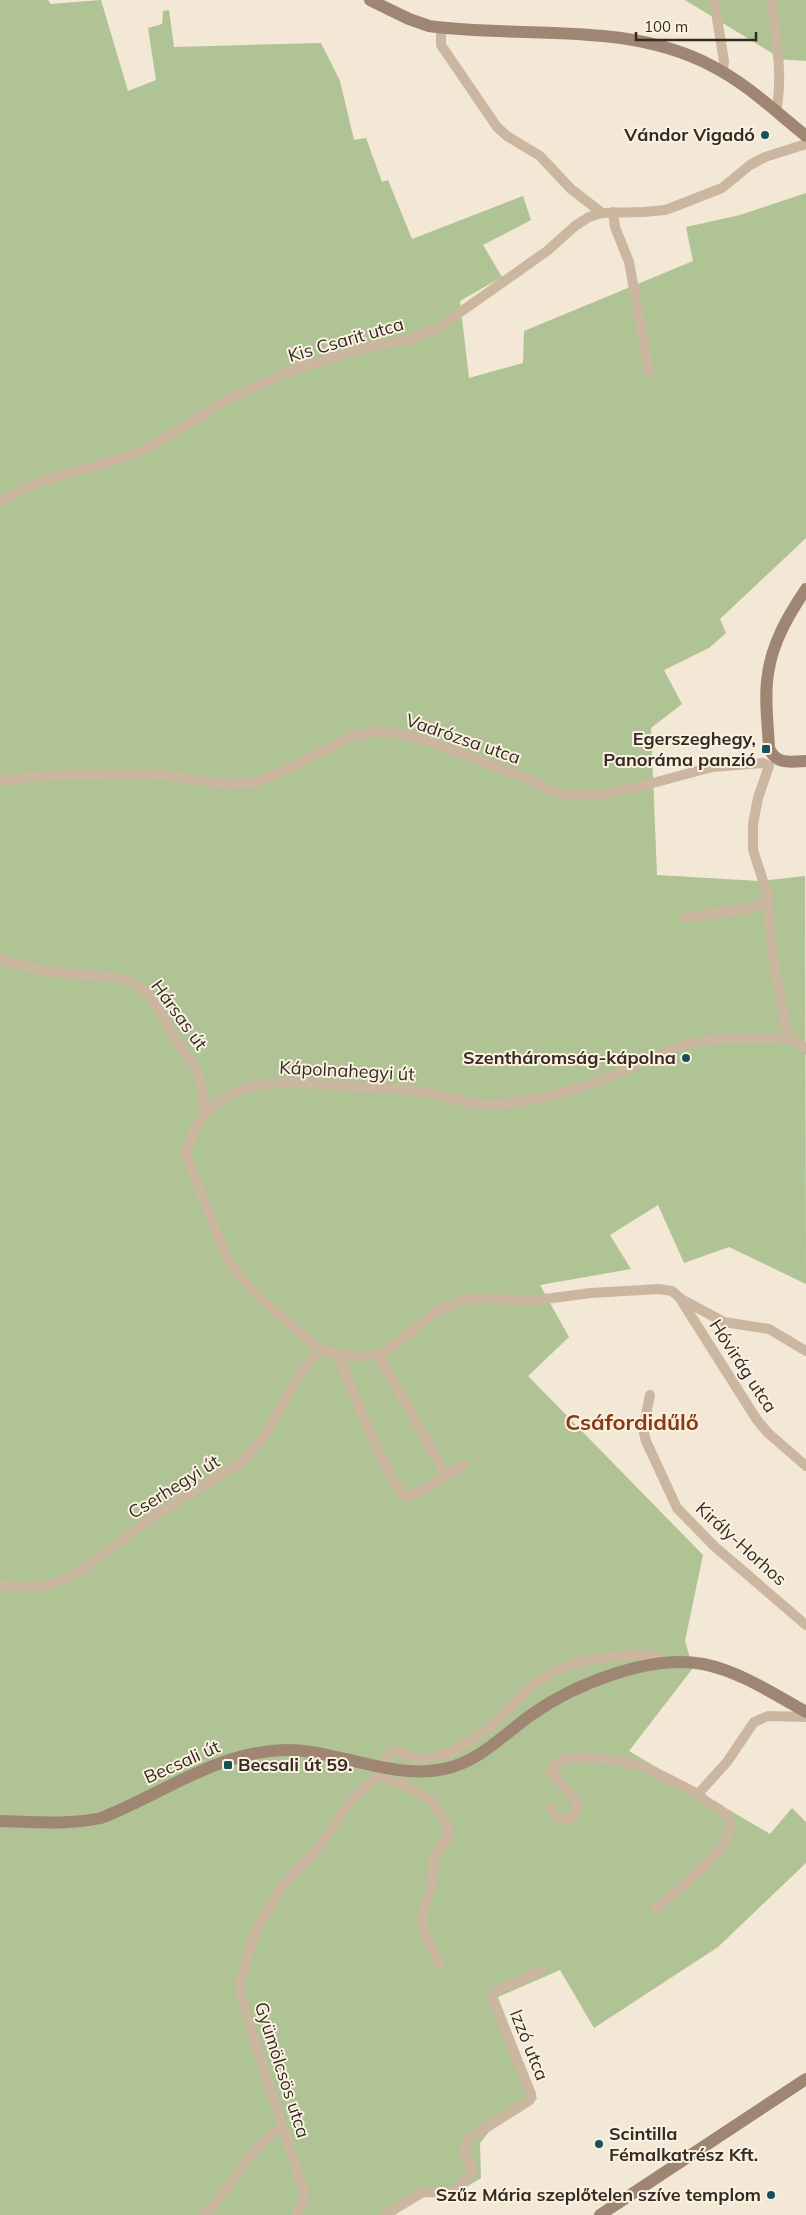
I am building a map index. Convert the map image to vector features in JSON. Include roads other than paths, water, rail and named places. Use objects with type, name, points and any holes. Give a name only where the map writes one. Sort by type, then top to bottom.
[{"type":"main road","points":[[370,0],[409,19],[440,27],[630,39],[670,48],[723,71],[746,87],[806,136]]},
{"type":"main road","points":[[806,589],[779,638],[767,680],[769,748],[772,762],[806,761]]},
{"type":"main road","name":"Becsali út","points":[[0,1821],[68,1822],[101,1818],[202,1770],[236,1758],[269,1752],[288,1750],[316,1754],[380,1772],[456,1766],[469,1761],[494,1745],[545,1706],[582,1685],[615,1674],[666,1664],[693,1662],[719,1668],[806,1712]]},
{"type":"main road","points":[[600,2215],[806,2079]]},
{"type":"street","points":[[714,0],[724,62],[723,71]]},
{"type":"street","points":[[771,0],[779,75],[779,97],[776,111]]},
{"type":"street","points":[[440,27],[442,45],[497,127],[507,136],[540,156],[571,189],[602,213],[665,210],[722,188],[750,165],[765,157],[806,144]]},
{"type":"street","points":[[613,212],[615,227],[629,262],[649,371]]},
{"type":"street","name":"Kis Csarit utca","points":[[0,503],[11,495],[40,482],[129,456],[148,448],[223,402],[297,368],[375,346],[407,340],[435,330],[547,251],[575,226],[602,213]]},
{"type":"street","name":"Vadrózsa utca","points":[[0,781],[34,776],[129,774],[165,776],[223,784],[253,783],[277,774],[351,737],[377,731],[397,732],[430,742],[528,779],[554,792],[569,796],[598,795],[625,790],[712,768],[772,762]]},
{"type":"street","points":[[772,762],[758,798],[751,838],[752,850],[766,890],[780,1006],[790,1038],[806,1049]]},
{"type":"street","points":[[685,918],[751,908],[767,900]]},
{"type":"street","name":"Hársas út","points":[[0,959],[21,966],[74,974],[114,977],[137,985],[156,1005],[200,1074],[204,1092],[204,1113]]},
{"type":"street","name":"Kápolnahegyi út","points":[[790,1038],[727,1038],[707,1040],[665,1052],[575,1090],[514,1102],[487,1105],[424,1092],[274,1083],[243,1089],[204,1113],[190,1141],[186,1155],[224,1250],[248,1286],[320,1350],[352,1357],[378,1355],[400,1341],[440,1310],[467,1299],[537,1300],[591,1293],[659,1289],[672,1291],[681,1299],[724,1322],[768,1329],[806,1351]]},
{"type":"street","name":"Hóvirág utca","points":[[681,1299],[757,1420],[768,1433],[806,1466]]},
{"type":"street","name":"Cserhegyi út","points":[[0,1584],[41,1588],[68,1578],[82,1570],[160,1512],[237,1467],[264,1437],[297,1378],[320,1350]]},
{"type":"street","points":[[338,1355],[387,1467],[402,1494],[406,1497],[417,1493],[464,1465]]},
{"type":"street","points":[[378,1355],[440,1464],[443,1478]]},
{"type":"street","name":"Király-Horhos","points":[[650,1395],[644,1429],[646,1441],[677,1508],[714,1546],[806,1625]]},
{"type":"street","name":"Becsali út","points":[[380,1772],[386,1756],[394,1751],[418,1759],[442,1755],[461,1746],[494,1724],[527,1690],[560,1668],[602,1658],[644,1654],[661,1658],[666,1664]]},
{"type":"street","points":[[698,1794],[727,1762],[754,1722],[768,1716],[806,1717]]},
{"type":"street","points":[[550,1808],[561,1819],[572,1817],[577,1812],[577,1802],[551,1771],[556,1763],[570,1758],[613,1759],[642,1767],[698,1794],[705,1802],[723,1812],[729,1818],[730,1824],[729,1834],[721,1846],[697,1873],[656,1908]]},
{"type":"street","points":[[380,1772],[430,1800],[443,1817],[449,1832],[448,1838],[434,1856],[433,1879],[422,1916],[422,1928],[440,1964]]},
{"type":"street","name":"Gyümölcsös utca","points":[[296,2215],[304,2199],[303,2189],[244,2008],[241,1995],[241,1979],[254,1935],[283,1885],[292,1873],[321,1846],[352,1800],[380,1772]]},
{"type":"street","name":"Izzó utca","points":[[385,2215],[423,2192],[451,2193],[473,2170],[464,2148],[467,2140],[530,2100],[532,2094],[492,1998],[498,1990],[542,1970]]},
{"type":"street","points":[[204,2215],[221,2197],[261,2145],[283,2127]]},
{"type":"place","name":"Vándor Vigadó","points":[[765,135]]},
{"type":"place","name":"Egerszeghegy, Panoráma panzió","points":[[766,749]]},
{"type":"place","name":"Szentháromság-kápolna","points":[[686,1058]]},
{"type":"place","name":"Becsali út 59.","points":[[228,1765]]},
{"type":"place","name":"Scintilla Fémalkatrész Kft.","points":[[599,2144]]},
{"type":"place","name":"Szűz Mária szeplőtelen szíve templom","points":[[771,2195]]},
{"type":"district","name":"Csáfordidűlő","points":[[632,1422]]}]
